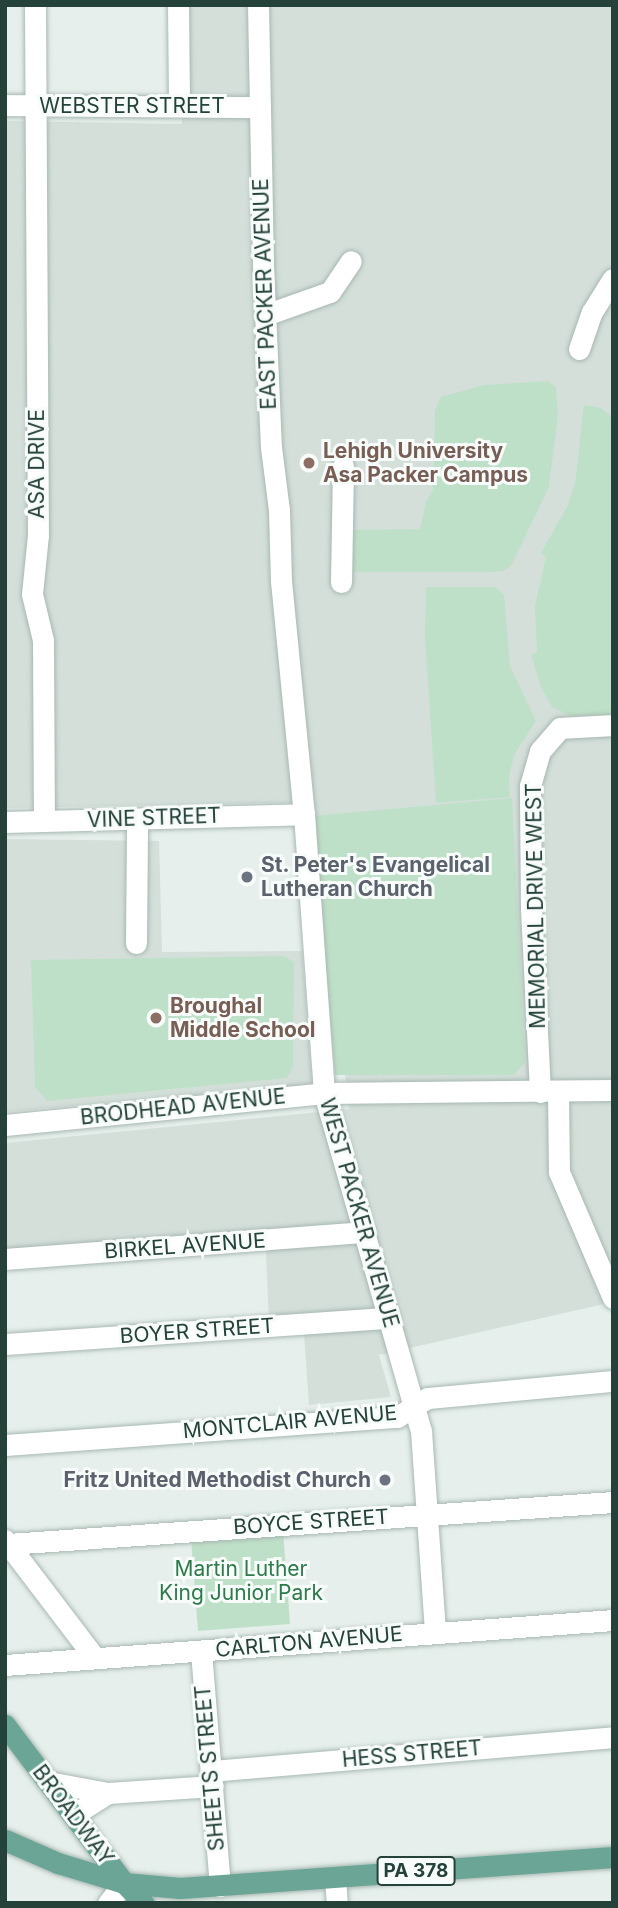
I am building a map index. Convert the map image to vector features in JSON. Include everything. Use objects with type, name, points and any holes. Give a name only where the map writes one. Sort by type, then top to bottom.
[{"type":"main road","name":"BROADWAY","points":[[5,1725],[124,1883],[143,1903]]},
{"type":"main road","name":"PA 378","points":[[5,1840],[58,1863],[124,1883],[180,1888],[613,1857]]},
{"type":"street","name":"ASA DRIVE","points":[[35,5],[38,535],[32,594],[43,639],[36,664],[44,821]]},
{"type":"street","points":[[178,5],[178,106]]},
{"type":"street","name":"EAST PACKER AVENUE","points":[[258,5],[265,315],[281,581]]},
{"type":"street","name":"WEBSTER STREET","points":[[5,105],[259,107]]},
{"type":"street","points":[[265,315],[330,292],[351,261]]},
{"type":"street","points":[[579,349],[592,312],[613,279]]},
{"type":"street","points":[[341,582],[343,466]]},
{"type":"street","name":"WEST PACKER AVENUE","points":[[281,581],[304,814],[324,1093],[421,1431],[435,1632]]},
{"type":"street","name":"MEMORIAL DRIVE WEST","points":[[613,725],[560,728],[540,751],[530,786],[531,906],[559,1172],[613,1298]]},
{"type":"street","name":"VINE STREET","points":[[5,822],[304,814]]},
{"type":"street","points":[[136,943],[137,819]]},
{"type":"street","name":"BRODHEAD AVENUE","points":[[5,1125],[375,1090],[613,1090]]},
{"type":"street","name":"BIRKEL AVENUE","points":[[5,1259],[365,1232]]},
{"type":"street","name":"BOYER STREET","points":[[5,1344],[389,1318]]},
{"type":"street","name":"MONTCLAIR AVENUE","points":[[5,1445],[397,1417],[428,1398],[613,1381]]},
{"type":"street","name":"BOYCE STREET","points":[[7,1542],[613,1502]]},
{"type":"street","points":[[7,1542],[94,1657]]},
{"type":"street","name":"CARLTON AVENUE","points":[[5,1665],[613,1620]]},
{"type":"street","name":"SHEETS STREET","points":[[201,1651],[220,1885]]},
{"type":"street","name":"HESS STREET","points":[[108,1793],[212,1779],[613,1737]]},
{"type":"street","points":[[48,1782],[108,1793]]},
{"type":"street","points":[[73,1815],[108,1793]]},
{"type":"street","points":[[335,1877],[337,1903]]},
{"type":"street","points":[[108,1903],[124,1883]]},
{"type":"shaded area","name":"Lehigh University Asa Packer Campus","points":[[182,5],[613,5],[613,1302],[379,1355],[391,1397],[309,1405],[303,1319],[269,1322],[265,1231],[5,1250],[5,1143],[349,1109],[314,802],[5,808],[5,121],[182,124]]},
{"type":"shaded area","name":"Broughal Middle School","points":[[5,839],[159,841],[162,952],[302,951],[312,1084],[5,1112]]},
{"type":"green space","points":[[548,381],[556,387],[558,416],[549,487],[511,566],[503,571],[492,572],[344,572],[344,530],[420,529],[426,502],[433,490],[435,411],[441,397],[484,385]]},
{"type":"green space","points":[[584,405],[601,408],[613,418],[613,715],[571,716],[552,707],[541,687],[531,654],[537,653],[535,605],[546,557],[541,553],[568,505],[575,483]]},
{"type":"green space","points":[[426,587],[496,587],[504,595],[510,666],[536,721],[514,755],[509,777],[510,797],[436,803],[425,637]]},
{"type":"green space","points":[[512,798],[525,1062],[514,1075],[335,1075],[313,816]]},
{"type":"green space","points":[[284,956],[294,962],[293,1067],[287,1078],[47,1101],[35,1087],[31,960]]},
{"type":"green space","name":"Martin Luther King Junior Park","points":[[283,1531],[290,1624],[198,1631],[191,1538]]},
{"type":"place","name":"Lehigh University Asa Packer Campus","points":[[309,463]]},
{"type":"place","name":"St. Peter's Evangelical Lutheran Church","points":[[247,877]]},
{"type":"place","name":"Broughal Middle School","points":[[156,1018]]},
{"type":"place","name":"Fritz United Methodist Church","points":[[385,1480]]}]
